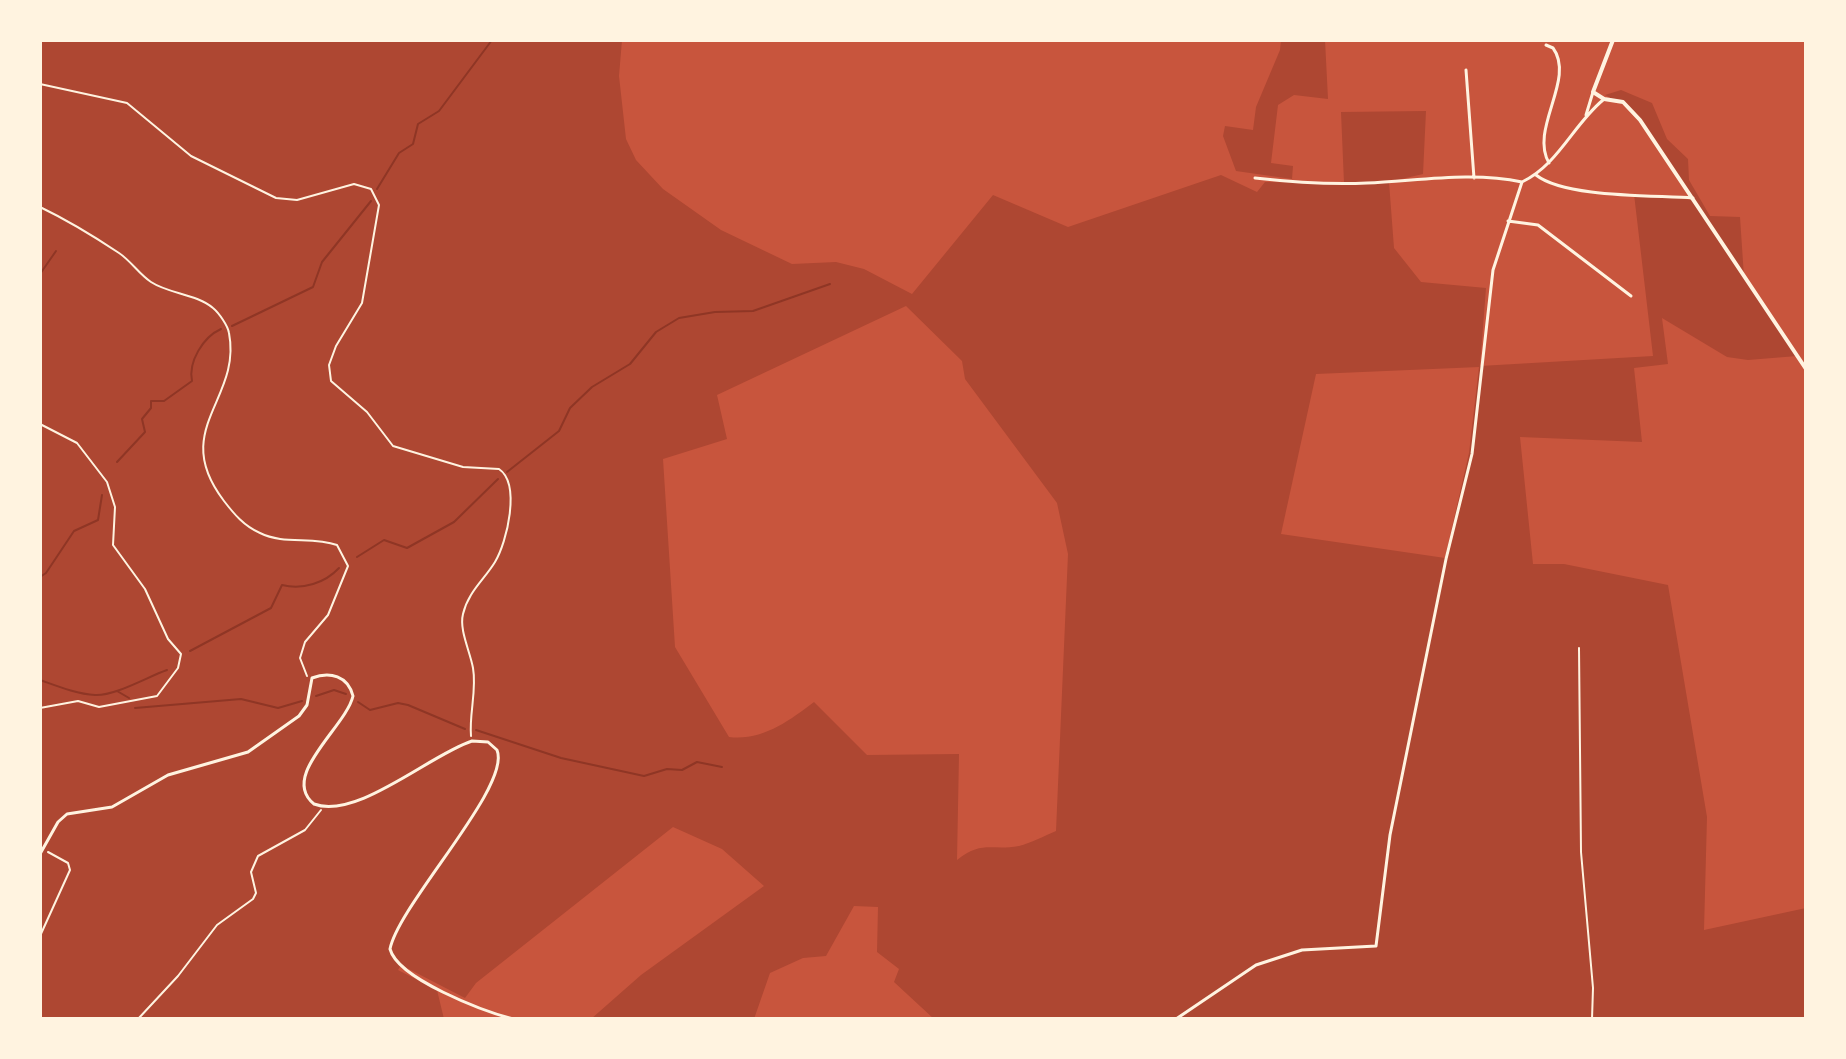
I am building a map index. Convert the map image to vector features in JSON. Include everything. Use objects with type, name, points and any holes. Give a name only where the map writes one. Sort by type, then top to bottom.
[{"type":"street","points":[[1586,115],[1613,40]]},
{"type":"street","points":[[1546,45],[1553,48],[1559,61],[1546,137],[1545,156],[1549,163]]},
{"type":"street","points":[[1466,70],[1474,178]]},
{"type":"street","points":[[1593,92],[1604,99],[1623,102],[1631,109],[1806,369]]},
{"type":"street","points":[[1255,178],[1346,183],[1400,178],[1474,178],[1522,182],[1549,163],[1586,115],[1604,99]]},
{"type":"street","points":[[1536,175],[1557,185],[1584,189],[1693,198]]},
{"type":"street","points":[[1176,1019],[1256,965],[1302,950],[1376,946],[1390,835],[1446,559],[1472,454],[1496,255],[1522,182]]},
{"type":"street","points":[[1507,221],[1543,228],[1631,296]]},
{"type":"street","points":[[42,852],[58,822],[67,814],[112,807],[168,775],[248,752],[299,716],[309,700],[309,682],[321,675],[332,675],[347,683],[353,696],[348,712],[308,764],[304,777],[308,798],[324,807],[371,796],[472,741],[483,740],[493,745],[500,756],[498,771],[454,846],[407,913],[390,949],[402,969],[486,1011],[513,1019]]},
{"type":"path","points":[[40,84],[127,103],[191,156],[276,198],[297,200],[354,184],[371,189],[377,195],[379,205],[362,303],[336,346],[329,365],[331,381],[367,412],[393,446],[463,467],[499,469],[509,479],[511,493],[502,542],[495,562],[472,591],[462,616],[474,671],[472,741]]},
{"type":"path","points":[[40,207],[121,254],[149,281],[213,307],[221,318],[229,333],[228,361],[201,441],[203,465],[214,487],[242,522],[261,534],[337,545],[348,566],[328,615],[305,642],[300,658],[309,682]]},
{"type":"path","points":[[40,424],[77,443],[107,482],[115,507],[113,545],[145,589],[168,639],[181,654],[178,668],[157,696],[99,707],[78,701],[40,708]]},
{"type":"path","points":[[1579,648],[1581,852],[1593,988],[1592,1019]]},
{"type":"path","points":[[138,1019],[178,976],[217,925],[253,899],[256,893],[251,872],[258,856],[305,830],[324,807]]},
{"type":"path","points":[[40,936],[70,870],[60,857],[42,852]]},
{"type":"shaded area","points":[[40,40],[622,40],[619,76],[626,139],[636,160],[663,189],[721,230],[792,264],[836,262],[864,269],[912,294],[993,195],[1068,227],[1221,175],[1257,192],[1265,182],[1344,183],[1341,112],[1426,111],[1423,174],[1389,182],[1394,248],[1421,282],[1486,288],[1480,366],[1653,356],[1634,194],[1694,200],[1631,109],[1605,95],[1621,90],[1652,103],[1667,139],[1688,159],[1689,180],[1710,216],[1740,217],[1744,277],[1797,356],[1748,360],[1727,357],[1662,318],[1668,364],[1634,368],[1642,442],[1520,437],[1533,564],[1564,564],[1668,585],[1707,817],[1704,930],[1806,908],[1806,1019],[934,1019],[894,982],[899,969],[877,952],[878,907],[854,906],[826,956],[803,958],[770,973],[754,1019],[591,1019],[641,975],[764,886],[722,849],[673,827],[476,983],[465,998],[401,965],[398,970],[437,990],[444,1019],[40,1019]],"holes":[[[906,306],[962,361],[965,379],[1057,503],[1068,554],[1056,831],[1019,846],[973,850],[957,860],[959,754],[867,755],[814,702],[764,733],[729,737],[675,647],[663,459],[727,439],[717,395]],[[1479,367],[1469,453],[1445,558],[1281,534],[1316,374]]]},
{"type":"shaded area","points":[[1281,40],[1325,40],[1328,99],[1294,95],[1278,105],[1271,163],[1293,166],[1292,179],[1236,171],[1223,136],[1225,126],[1253,130],[1256,107],[1280,50]]},
{"type":"waterway","points":[[377,189],[399,153],[413,144],[418,124],[439,111],[492,40]]},
{"type":"waterway","points":[[232,326],[313,287],[322,262],[371,201]]},
{"type":"waterway","points":[[40,274],[56,251]]},
{"type":"waterway","points":[[507,472],[559,431],[570,408],[592,387],[630,364],[656,332],[679,318],[715,312],[753,311],[830,284]]},
{"type":"waterway","points":[[117,462],[145,432],[142,419],[151,408],[151,401],[164,401],[192,381],[192,366],[198,351],[208,338],[221,329]]},
{"type":"waterway","points":[[357,557],[384,540],[407,548],[454,522],[498,479]]},
{"type":"waterway","points":[[40,577],[46,573],[74,531],[98,520],[102,495]]},
{"type":"waterway","points":[[190,651],[271,608],[282,585],[298,587],[313,584],[339,568]]},
{"type":"waterway","points":[[40,680],[95,695],[121,689],[167,670]]},
{"type":"waterway","points":[[316,696],[334,690],[346,694]]},
{"type":"waterway","points":[[117,691],[129,698]]},
{"type":"waterway","points":[[135,708],[241,699],[278,708],[302,701]]},
{"type":"waterway","points":[[358,702],[370,710],[398,703],[408,705],[465,729]]},
{"type":"waterway","points":[[476,730],[561,758],[644,776],[667,769],[682,770],[697,762],[722,767]]}]
